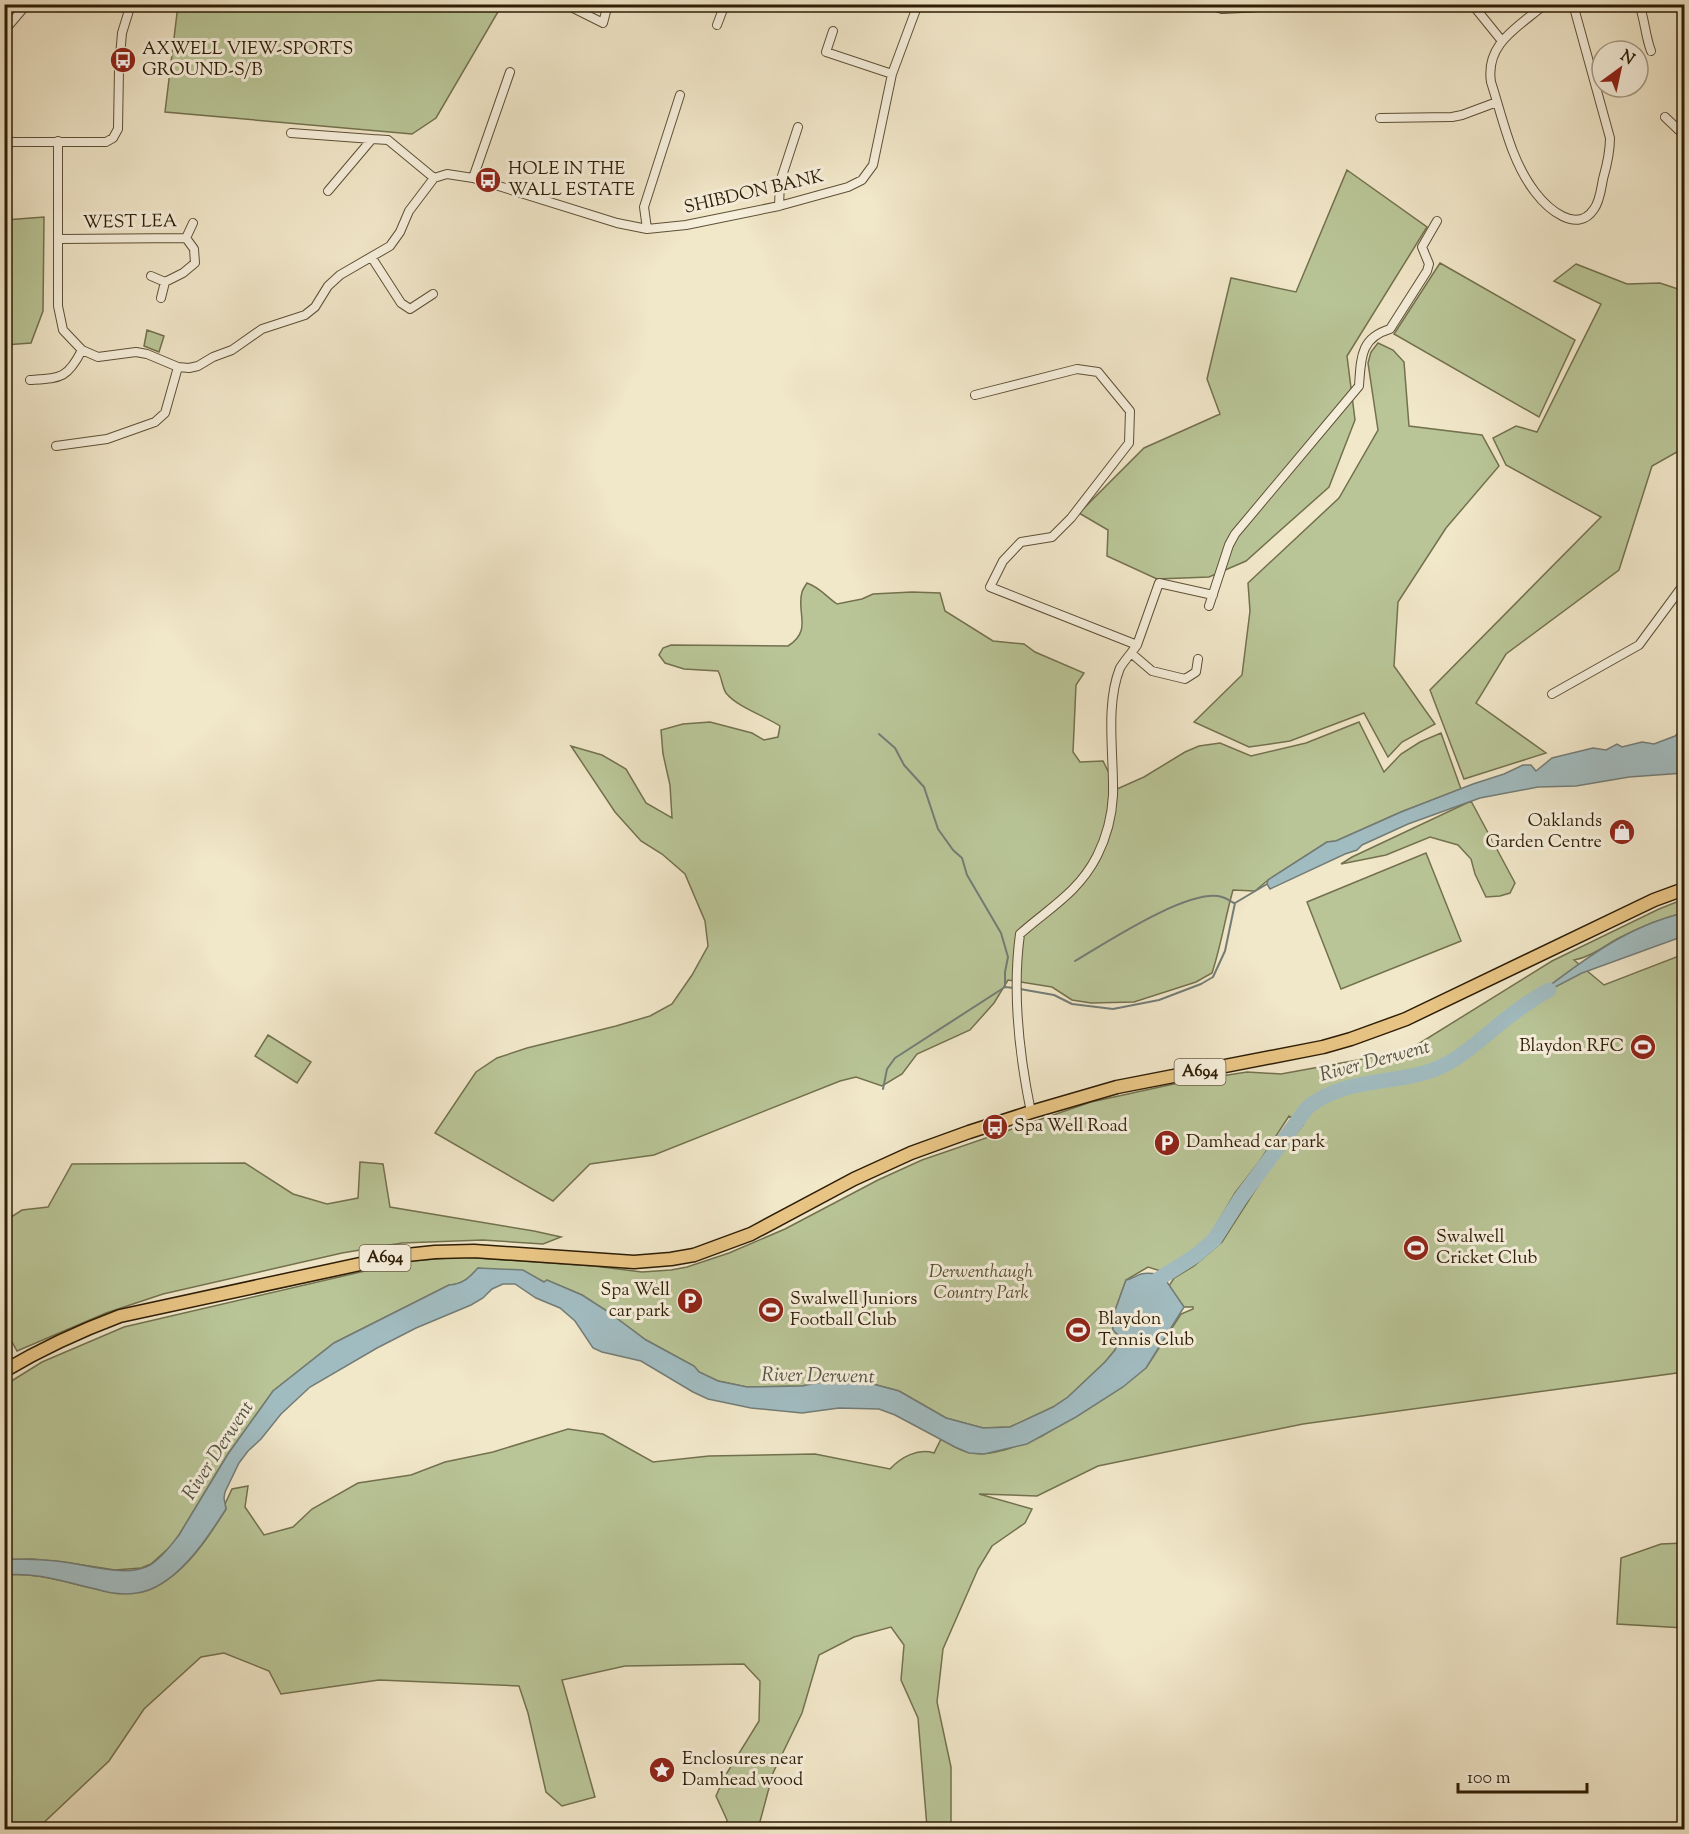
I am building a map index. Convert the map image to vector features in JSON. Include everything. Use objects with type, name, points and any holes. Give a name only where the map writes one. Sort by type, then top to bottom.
[{"type":"main road","name":"A694","points":[[4,1371],[55,1343],[95,1325],[120,1317],[397,1256],[474,1251],[634,1262],[694,1255],[750,1234],[854,1179],[911,1153],[1031,1112],[1117,1087],[1352,1040],[1406,1019],[1654,900],[1684,889]]},
{"type":"street","points":[[4,31],[27,4]]},
{"type":"street","points":[[4,142],[106,142],[112,138],[118,129],[122,33],[131,4]]},
{"type":"street","points":[[565,4],[603,23],[609,4]]},
{"type":"street","points":[[717,25],[725,4]]},
{"type":"street","name":"SHIBDON BANK","points":[[434,178],[447,174],[473,178],[616,223],[647,229],[686,225],[779,206],[848,187],[862,180],[873,165],[892,74],[918,4]]},
{"type":"street","points":[[1208,4],[1222,9],[1317,4]]},
{"type":"street","points":[[1472,4],[1502,41]]},
{"type":"street","points":[[1545,4],[1502,41],[1491,59],[1490,71],[1512,150],[1522,172],[1534,192],[1562,217],[1570,220],[1585,218],[1595,208],[1610,151],[1610,138],[1573,4]]},
{"type":"street","points":[[1639,4],[1644,18],[1646,39],[1651,51]]},
{"type":"street","points":[[833,31],[826,52],[892,74]]},
{"type":"street","points":[[473,178],[510,72]]},
{"type":"street","points":[[647,229],[644,207],[680,95]]},
{"type":"street","points":[[1380,118],[1452,117],[1497,102]]},
{"type":"street","points":[[1665,117],[1684,135]]},
{"type":"street","points":[[779,206],[780,182],[798,127]]},
{"type":"street","points":[[58,141],[58,306],[63,330],[81,350],[98,357],[136,352],[147,354],[178,367],[189,368],[232,350],[262,329],[305,315],[315,307],[328,286],[340,275],[390,246],[400,232],[409,211],[434,178],[388,140],[291,133]]},
{"type":"street","points":[[328,191],[372,139]]},
{"type":"street","points":[[1209,606],[1229,545],[1235,534],[1359,386],[1361,356],[1366,344],[1378,332],[1390,329],[1427,271],[1429,264],[1422,247],[1437,220]]},
{"type":"street","name":"WEST LEA","points":[[59,238],[186,238],[193,223]]},
{"type":"street","points":[[161,298],[165,282],[183,273],[195,263],[194,249],[186,238]]},
{"type":"street","points":[[372,258],[401,303],[411,309],[433,294]]},
{"type":"street","points":[[151,276],[165,282]]},
{"type":"street","points":[[30,380],[53,379],[66,374],[75,363],[81,350]]},
{"type":"street","points":[[56,446],[107,439],[155,422],[165,413],[178,367]]},
{"type":"street","points":[[975,395],[1077,369],[1098,372],[1130,411],[1129,443],[1071,518],[1052,537],[1021,542],[1003,561],[990,587],[1137,645]]},
{"type":"street","points":[[1031,1112],[1024,1078],[1018,1002],[1017,969],[1020,934],[1080,884],[1097,856],[1108,828],[1113,796],[1111,752],[1113,690],[1121,666],[1137,645],[1159,583],[1213,596]]},
{"type":"street","points":[[1552,694],[1639,645],[1684,584]]},
{"type":"street","points":[[1131,653],[1152,671],[1185,679],[1196,672],[1198,659]]},
{"type":"green space","points":[[178,4],[502,5],[436,118],[412,134],[165,112]]},
{"type":"green space","points":[[1347,170],[1427,227],[1347,356],[1355,420],[1329,487],[1246,561],[1209,577],[1157,579],[1107,556],[1108,530],[1079,513],[1144,448],[1220,414],[1207,379],[1231,278],[1296,292]]},
{"type":"green space","points":[[44,217],[43,311],[31,343],[5,345],[5,220]]},
{"type":"green space","points":[[1440,263],[1575,340],[1539,417],[1394,334]]},
{"type":"green space","points":[[1576,264],[1627,284],[1660,283],[1684,291],[1684,448],[1652,466],[1619,570],[1506,654],[1476,703],[1546,753],[1464,779],[1430,690],[1601,517],[1506,465],[1493,438],[1516,426],[1537,432],[1601,304],[1554,281]]},
{"type":"green space","points":[[147,330],[164,336],[159,352],[144,346]]},
{"type":"green space","points":[[1378,343],[1393,350],[1404,362],[1409,426],[1482,435],[1499,466],[1446,528],[1398,602],[1394,666],[1435,724],[1402,742],[1388,757],[1364,713],[1290,741],[1249,747],[1194,722],[1242,675],[1250,611],[1248,583],[1339,498],[1378,430],[1368,363],[1371,352]]},
{"type":"green space","points":[[807,583],[837,604],[862,599],[873,594],[940,593],[945,611],[993,641],[1024,644],[1035,652],[1084,673],[1076,685],[1073,752],[1080,762],[1103,761],[1117,789],[1144,777],[1199,746],[1220,743],[1251,756],[1306,743],[1359,722],[1384,772],[1401,754],[1441,733],[1461,789],[1401,812],[1336,841],[1327,842],[1255,891],[1233,890],[1212,973],[1196,982],[1134,1002],[1091,1003],[1072,1000],[1052,987],[1008,980],[994,1003],[970,1030],[917,1054],[902,1074],[882,1086],[856,1077],[840,1081],[654,1155],[590,1164],[553,1201],[435,1133],[476,1072],[497,1058],[650,1016],[672,1004],[708,946],[705,921],[685,874],[662,854],[641,841],[615,812],[571,746],[602,755],[626,769],[646,803],[672,818],[670,785],[663,754],[661,730],[683,724],[710,722],[752,733],[764,740],[778,737],[780,726],[731,698],[725,691],[718,671],[684,669],[665,663],[659,655],[663,648],[671,645],[788,646],[800,634],[802,591]]},
{"type":"green space","points":[[1471,801],[1515,883],[1510,893],[1486,897],[1471,859],[1458,845],[1430,837],[1386,855],[1341,864],[1352,857]]},
{"type":"green space","points":[[1426,853],[1461,941],[1341,989],[1307,902]]},
{"type":"green space","name":"Derwenthaugh Country Park","points":[[1684,899],[1684,913],[1643,927],[1592,954],[1574,960],[1604,985],[1684,954],[1684,1372],[1303,1424],[1098,1466],[1037,1496],[979,1494],[1032,1509],[1025,1523],[992,1546],[978,1569],[943,1649],[937,1702],[951,1767],[951,1829],[928,1829],[927,1827],[918,1718],[901,1680],[904,1645],[891,1627],[854,1637],[819,1655],[802,1713],[773,1773],[758,1829],[726,1829],[727,1820],[716,1796],[725,1776],[759,1721],[760,1681],[744,1664],[625,1666],[562,1680],[595,1797],[562,1806],[546,1792],[528,1713],[519,1686],[379,1680],[281,1694],[269,1671],[224,1653],[201,1657],[144,1709],[109,1761],[37,1829],[5,1829],[5,1575],[39,1576],[120,1593],[140,1591],[158,1585],[188,1561],[202,1545],[226,1509],[225,1504],[232,1489],[248,1486],[245,1507],[264,1535],[293,1527],[312,1509],[358,1483],[411,1475],[445,1462],[493,1452],[568,1429],[603,1434],[653,1462],[709,1456],[815,1454],[890,1469],[910,1455],[922,1452],[934,1453],[941,1439],[976,1454],[995,1452],[1015,1446],[1042,1436],[1146,1368],[1181,1314],[1193,1309],[1193,1307],[1184,1307],[1169,1286],[1174,1278],[1194,1266],[1222,1242],[1268,1170],[1303,1125],[1289,1116],[1259,1162],[1235,1193],[1211,1234],[1181,1263],[1167,1273],[1148,1267],[1126,1280],[1112,1319],[1113,1330],[1118,1335],[1118,1342],[1115,1350],[1105,1362],[1068,1397],[1053,1407],[1010,1427],[983,1428],[946,1418],[899,1391],[869,1383],[831,1378],[802,1386],[747,1387],[718,1381],[646,1340],[582,1295],[547,1280],[544,1282],[532,1277],[478,1268],[462,1282],[449,1285],[334,1343],[273,1391],[228,1454],[171,1546],[151,1564],[141,1568],[115,1570],[32,1559],[5,1560],[5,1385],[42,1362],[124,1327],[408,1261],[463,1257],[594,1266],[642,1272],[687,1267],[729,1253],[785,1229],[878,1180],[922,1160],[1091,1102],[1183,1082],[1247,1072],[1281,1074],[1407,1051],[1552,961]]},
{"type":"green space","points":[[268,1035],[311,1062],[297,1083],[255,1056]]},
{"type":"green space","points":[[360,1162],[383,1164],[390,1207],[561,1237],[543,1244],[483,1240],[402,1243],[342,1253],[163,1294],[106,1313],[17,1351],[5,1329],[5,1221],[22,1210],[48,1207],[72,1164],[245,1163],[293,1194],[327,1204],[358,1198]]},
{"type":"green space","points":[[1684,1543],[1684,1628],[1617,1624],[1621,1558],[1661,1544]]},
{"type":"water","points":[[1683,728],[1684,773],[1629,777],[1576,786],[1538,787],[1480,798],[1408,824],[1270,889],[1267,884],[1268,880],[1327,842],[1336,841],[1401,812],[1523,765],[1531,765],[1536,771],[1552,758],[1593,748],[1606,750],[1617,744],[1622,747],[1642,742],[1654,744],[1675,736]]},
{"type":"water","points":[[1684,913],[1684,936],[1582,973],[1532,999],[1585,959],[1623,936]]},
{"type":"water","points":[[478,1268],[523,1270],[544,1282],[547,1280],[582,1295],[646,1340],[718,1381],[747,1387],[802,1386],[822,1382],[831,1377],[869,1383],[899,1391],[946,1418],[983,1428],[1010,1427],[1053,1407],[1068,1397],[1105,1362],[1115,1350],[1118,1342],[1118,1335],[1113,1330],[1112,1319],[1126,1280],[1144,1273],[1167,1276],[1167,1282],[1184,1307],[1146,1368],[1123,1387],[1076,1417],[1027,1444],[984,1454],[969,1453],[955,1447],[879,1409],[839,1408],[802,1413],[751,1408],[708,1399],[641,1361],[593,1348],[575,1321],[560,1308],[536,1298],[515,1284],[503,1284],[492,1289],[471,1305],[416,1328],[310,1387],[281,1414],[239,1463],[225,1492],[226,1509],[189,1560],[164,1582],[137,1593],[121,1594],[39,1576],[5,1575],[5,1560],[8,1559],[50,1560],[119,1571],[141,1569],[150,1565],[179,1535],[228,1454],[273,1391],[334,1343],[449,1285],[462,1282]]},
{"type":"waterway","points":[[879,734],[895,748],[904,765],[924,787],[938,829],[953,850],[962,858],[967,875],[1001,933],[1008,957],[1005,986]]},
{"type":"waterway","points":[[1020,989],[1054,995],[1072,1004],[1113,1009],[1159,1000],[1201,984],[1213,977],[1225,951],[1235,903],[1267,884]]},
{"type":"waterway","points":[[1075,961],[1147,919],[1190,900],[1208,896],[1222,897],[1234,903]]},
{"type":"waterway","points":[[883,1089],[887,1069],[895,1058],[1005,987],[1014,988]]},
{"type":"waterway","name":"River Derwent","points":[[1153,1289],[1157,1280],[1195,1256],[1214,1240],[1240,1199],[1307,1108],[1334,1092],[1363,1084],[1409,1077],[1444,1065],[1454,1060],[1522,1007],[1549,990]]},
{"type":"place","name":"AXWELL VIEW-SPORTS GROUND-S/B","points":[[123,60]]},
{"type":"place","name":"HOLE IN THE WALL ESTATE","points":[[488,180]]},
{"type":"place","name":"Oaklands Garden Centre","points":[[1622,832]]},
{"type":"place","name":"Blaydon RFC","points":[[1643,1047]]},
{"type":"place","name":"Spa Well Road","points":[[995,1127]]},
{"type":"place","name":"Damhead car park","points":[[1167,1143]]},
{"type":"place","name":"Swalwell Cricket Club","points":[[1416,1248]]},
{"type":"place","name":"Spa Well car park","points":[[690,1301]]},
{"type":"place","name":"Swalwell Juniors Football Club","points":[[771,1310]]},
{"type":"place","name":"Blaydon Tennis Club","points":[[1078,1330]]},
{"type":"place","name":"Enclosures near Damhead wood","points":[[662,1770]]}]
